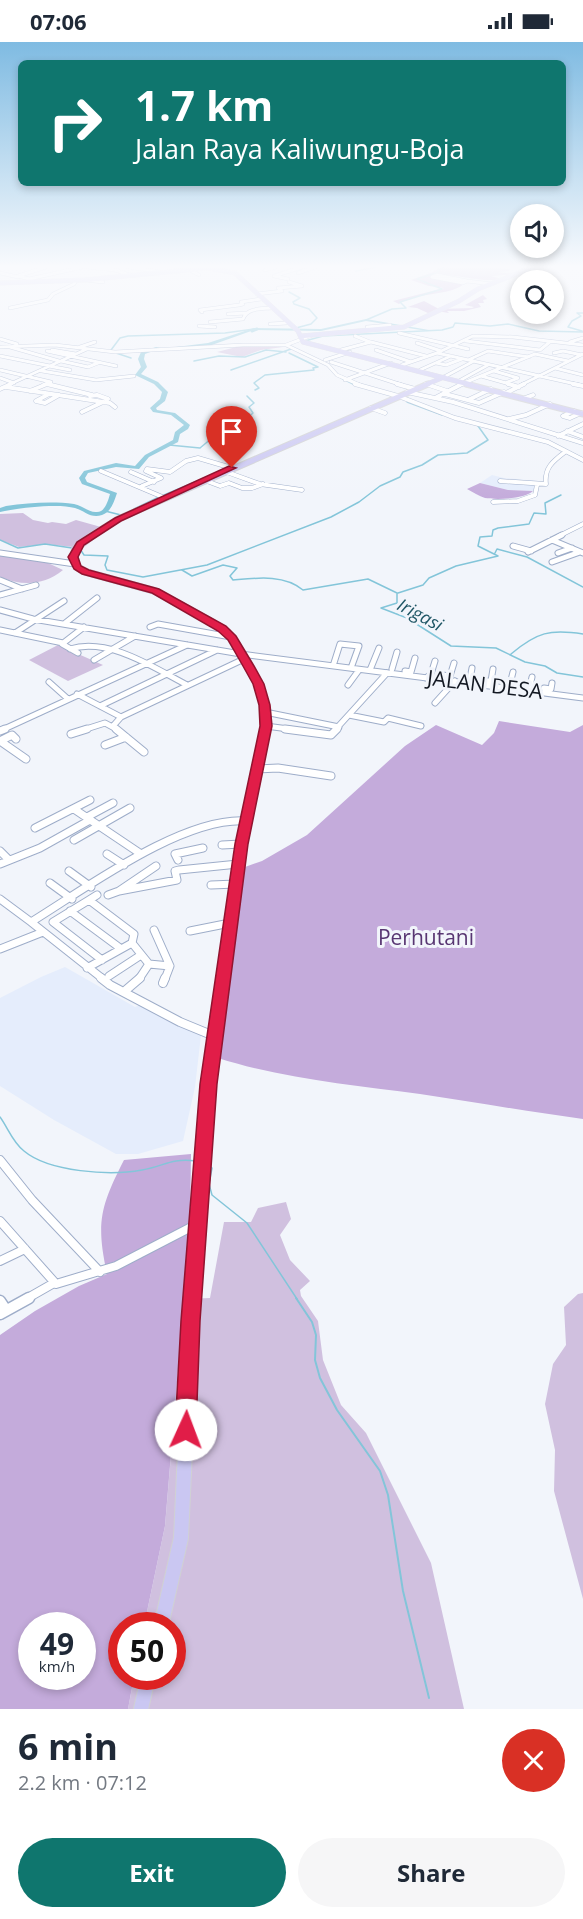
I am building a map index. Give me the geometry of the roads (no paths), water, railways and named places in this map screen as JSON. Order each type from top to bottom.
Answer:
[{"type":"main road","points":[[325,345],[580,412]]},
{"type":"main road","points":[[164,1612],[182,1539],[190,1321],[199,1223],[202,1151],[214,1036],[241,844],[266,726],[265,712],[258,684],[231,637],[212,622],[155,591],[89,573],[75,564],[73,557],[76,548],[118,519],[163,496],[444,377]]},
{"type":"main road","points":[[141,1709],[145,1690]]},
{"type":"street","points":[[0,347],[27,345]]},
{"type":"street","points":[[32,349],[44,345]]},
{"type":"street","points":[[38,355],[33,351],[53,345],[113,353],[221,345]]},
{"type":"street","points":[[80,347],[86,345]]},
{"type":"street","points":[[274,345],[286,345],[325,362],[415,389]]},
{"type":"street","points":[[295,349],[297,345]]},
{"type":"street","points":[[341,350],[362,345]]},
{"type":"street","points":[[385,345],[426,356]]},
{"type":"street","points":[[393,350],[420,345],[452,356],[583,386]]},
{"type":"street","points":[[444,345],[468,349]]},
{"type":"street","points":[[402,365],[455,345]]},
{"type":"street","points":[[497,345],[540,350]]},
{"type":"street","points":[[462,381],[529,357],[546,345]]},
{"type":"street","points":[[8,347],[82,366],[89,367],[98,363]]},
{"type":"street","points":[[0,370],[55,349],[76,354]]},
{"type":"street","points":[[0,389],[87,349]]},
{"type":"street","points":[[295,349],[314,354],[345,380],[419,403],[455,418],[548,442],[583,460]]},
{"type":"street","points":[[376,350],[411,362]]},
{"type":"street","points":[[47,351],[116,366]]},
{"type":"street","points":[[434,364],[446,365],[488,351],[529,357]]},
{"type":"street","points":[[554,353],[563,351],[582,354]]},
{"type":"street","points":[[325,362],[350,352]]},
{"type":"street","points":[[523,352],[577,362]]},
{"type":"street","points":[[88,361],[113,353],[123,358]]},
{"type":"street","points":[[307,355],[314,354]]},
{"type":"street","points":[[426,384],[479,403],[519,387],[582,354]]},
{"type":"street","points":[[0,356],[49,366],[96,380],[134,376]]},
{"type":"street","points":[[420,370],[452,356]]},
{"type":"street","points":[[456,371],[474,361]]},
{"type":"street","points":[[345,380],[391,363]]},
{"type":"street","points":[[434,364],[456,371]]},
{"type":"street","points":[[419,403],[446,392],[488,365]]},
{"type":"street","points":[[30,392],[82,366]]},
{"type":"street","points":[[555,368],[583,377]]},
{"type":"street","points":[[444,377],[456,371],[468,369],[481,376],[519,387]]},
{"type":"street","points":[[0,370],[108,399]]},
{"type":"street","points":[[42,371],[70,373]]},
{"type":"street","points":[[468,400],[489,388],[519,376],[494,371]]},
{"type":"street","points":[[562,388],[583,377]]},
{"type":"street","points":[[0,378],[15,383]]},
{"type":"street","points":[[91,384],[96,380]]},
{"type":"street","points":[[6,387],[104,402],[115,407]]},
{"type":"street","points":[[407,392],[474,409],[583,443]]},
{"type":"street","points":[[50,394],[36,401],[45,403],[59,395]]},
{"type":"street","points":[[86,399],[92,394]]},
{"type":"street","points":[[525,398],[532,395]]},
{"type":"street","points":[[82,412],[104,402]]},
{"type":"street","points":[[506,420],[526,415],[550,404]]},
{"type":"street","points":[[371,408],[385,412]]},
{"type":"street","points":[[455,418],[474,409]]},
{"type":"street","points":[[565,417],[570,418],[580,412]]},
{"type":"street","points":[[559,420],[565,417],[563,416],[580,412]]},
{"type":"street","points":[[500,431],[515,423]]},
{"type":"street","points":[[548,442],[583,424]]},
{"type":"street","points":[[567,431],[583,437]]},
{"type":"street","points":[[500,481],[537,485],[548,483],[545,475],[550,464],[565,452]]},
{"type":"street","points":[[142,486],[161,478],[146,471],[147,469],[170,472],[185,462],[203,458],[263,484],[302,490]]},
{"type":"street","points":[[101,471],[163,496]]},
{"type":"street","points":[[131,472],[154,482]]},
{"type":"street","points":[[216,475],[229,483],[249,489],[263,484]]},
{"type":"street","points":[[205,480],[220,486],[229,483]]},
{"type":"street","points":[[493,502],[518,501],[535,495],[537,485]]},
{"type":"street","points":[[513,546],[530,551],[583,524]]},
{"type":"street","points":[[552,540],[581,553]]},
{"type":"street","points":[[558,553],[572,548]]},
{"type":"street","points":[[0,553],[75,564]]},
{"type":"street","points":[[552,562],[581,553]]},
{"type":"street","points":[[0,580],[22,589]]},
{"type":"street","points":[[0,595],[36,585]]},
{"type":"street","points":[[64,624],[97,598]]},
{"type":"street","points":[[15,633],[64,601]]},
{"type":"street","name":"JALAN DESA","points":[[2,610],[38,619],[217,650],[243,657],[552,689],[583,698]]},
{"type":"street","points":[[150,627],[158,624],[231,637]]},
{"type":"street","points":[[0,630],[63,642],[84,627]]},
{"type":"street","points":[[94,660],[135,636]]},
{"type":"street","points":[[63,642],[62,645],[78,653]]},
{"type":"street","points":[[70,649],[78,644],[128,655],[187,685]]},
{"type":"street","points":[[333,666],[340,644],[359,646],[351,668]]},
{"type":"street","points":[[0,731],[187,645]]},
{"type":"street","points":[[370,670],[379,648]]},
{"type":"street","points":[[100,706],[217,650]]},
{"type":"street","points":[[266,726],[327,736],[339,727],[388,672],[397,652]]},
{"type":"street","points":[[113,726],[122,717],[243,657]]},
{"type":"street","points":[[388,672],[411,672],[415,658]]},
{"type":"street","points":[[428,676],[435,662]]},
{"type":"street","points":[[435,703],[453,679],[454,663]]},
{"type":"street","points":[[470,679],[472,668]]},
{"type":"street","points":[[490,681],[493,669]]},
{"type":"street","points":[[348,685],[359,670]]},
{"type":"street","points":[[510,684],[513,672]]},
{"type":"street","points":[[530,686],[532,677]]},
{"type":"street","points":[[453,679],[552,689]]},
{"type":"street","points":[[49,682],[68,699]]},
{"type":"street","points":[[77,694],[122,717]]},
{"type":"street","points":[[265,712],[339,727]]},
{"type":"street","points":[[349,715],[384,723],[388,718],[421,726]]},
{"type":"street","points":[[71,734],[103,723],[113,726],[144,752]]},
{"type":"street","points":[[16,739],[12,735],[0,741],[26,759]]},
{"type":"street","points":[[105,745],[126,737]]},
{"type":"street","points":[[257,770],[278,768],[331,777]]},
{"type":"street","points":[[35,828],[90,800]]},
{"type":"street","points":[[0,864],[40,848],[113,803]]},
{"type":"street","points":[[74,840],[130,808]]},
{"type":"street","points":[[74,809],[141,854]]},
{"type":"street","points":[[31,922],[165,841],[203,827],[235,820],[247,821]]},
{"type":"street","points":[[165,841],[176,857],[203,848]]},
{"type":"street","points":[[222,845],[241,844]]},
{"type":"street","points":[[0,851],[9,860]]},
{"type":"street","points":[[107,854],[124,866]]},
{"type":"street","points":[[108,895],[177,880],[176,872],[179,870],[238,864]]},
{"type":"street","points":[[119,891],[156,866]]},
{"type":"street","points":[[69,871],[91,887]]},
{"type":"street","points":[[50,883],[72,899]]},
{"type":"street","points":[[211,885],[236,884]]},
{"type":"street","points":[[97,895],[70,911],[54,924],[102,960]]},
{"type":"street","points":[[89,900],[134,934],[132,943],[149,964],[170,966]]},
{"type":"street","points":[[1,902],[31,922],[87,968],[137,1001],[214,1036]]},
{"type":"street","points":[[70,911],[120,948]]},
{"type":"street","points":[[190,931],[230,923]]},
{"type":"street","points":[[154,930],[170,966],[162,983]]},
{"type":"street","points":[[2,947],[43,932]]},
{"type":"street","points":[[87,968],[132,943]]},
{"type":"street","points":[[109,976],[141,955]]},
{"type":"street","points":[[126,990],[136,983],[149,964]]},
{"type":"street","points":[[0,1160],[32,1200],[100,1272]]},
{"type":"street","points":[[0,1221],[54,1283]]},
{"type":"street","points":[[0,1301],[3,1312],[54,1283],[116,1266],[199,1223]]},
{"type":"street","points":[[0,1261],[25,1249]]},
{"type":"waterway","points":[[111,350],[115,345]]},
{"type":"waterway","points":[[179,347],[201,345]]},
{"type":"waterway","points":[[0,510],[26,506],[60,505],[76,506],[91,514],[102,513],[108,507],[114,493],[84,483],[82,478],[86,472],[116,465],[137,468],[147,456],[176,441],[177,433],[187,425],[173,414],[155,411],[153,408],[163,400],[165,392],[156,383],[138,375],[144,367],[141,359],[143,353],[158,348]]},
{"type":"waterway","points":[[283,352],[291,349]]},
{"type":"waterway","points":[[194,361],[219,356],[245,357],[266,350],[283,352]]},
{"type":"waterway","points":[[231,370],[283,352]]},
{"type":"waterway","points":[[116,353],[131,358]]},
{"type":"waterway","points":[[255,390],[259,388],[254,383],[265,375],[314,370],[313,368],[318,367],[289,353]]},
{"type":"waterway","points":[[341,378],[353,384]]},
{"type":"waterway","points":[[169,445],[200,448],[212,438],[242,431],[242,423],[253,413],[249,407],[254,403],[247,396]]},
{"type":"waterway","points":[[407,402],[442,415]]},
{"type":"waterway","points":[[80,549],[84,555],[108,556],[105,565],[107,570],[143,577],[207,565],[331,517],[359,502],[380,486],[400,477],[403,472],[422,465],[438,455],[467,453],[488,440],[478,426]]},
{"type":"waterway","points":[[164,495],[228,468]]},
{"type":"waterway","name":"Irigasi","points":[[398,593],[423,585],[429,578],[456,566],[498,556],[478,546],[480,537],[492,536],[493,530],[498,528],[529,524],[534,513],[546,514],[545,503],[561,495]]},
{"type":"waterway","points":[[134,509],[159,497]]},
{"type":"waterway","points":[[105,511],[121,515]]},
{"type":"waterway","points":[[0,540],[18,548],[45,544],[72,548]]},
{"type":"waterway","name":"Irigasi","points":[[495,553],[497,549],[527,557],[583,587]]},
{"type":"waterway","points":[[182,570],[192,576],[223,565],[237,568],[230,576],[233,580],[279,579],[303,590],[368,579],[397,593]]},
{"type":"waterway","name":"Irigasi","points":[[397,594],[397,603],[381,608],[407,618],[451,646],[496,648],[525,662],[545,666],[557,673],[583,677]]},
{"type":"waterway","name":"Irigasi","points":[[511,654],[544,634],[553,632],[583,634]]},
{"type":"waterway","points":[[0,1117],[20,1148],[48,1164],[64,1168],[114,1173],[150,1168],[174,1161],[196,1161]]},
{"type":"waterway","points":[[206,1163],[212,1168],[209,1184],[212,1195],[247,1223],[297,1299]]},
{"type":"waterway","points":[[296,1298],[312,1322],[316,1335],[315,1360],[320,1378],[337,1410],[380,1471],[388,1495],[403,1591],[429,1698]]},
{"type":"park label","name":"Perhutani","points":[[426,938]]}]
